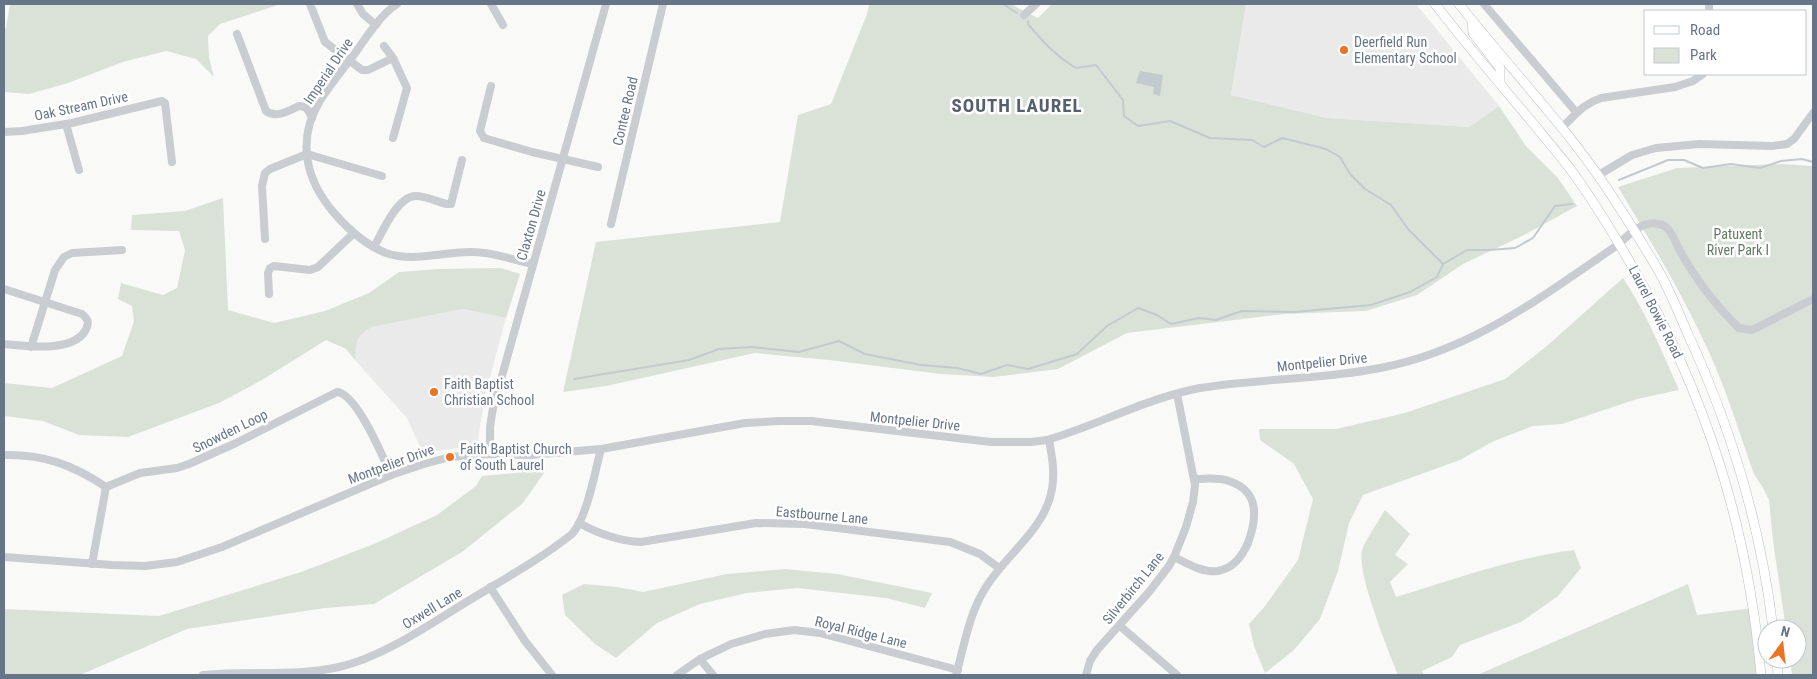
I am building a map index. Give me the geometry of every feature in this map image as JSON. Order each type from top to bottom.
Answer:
[{"type":"main road","name":"Laurel Bowie Road","points":[[1435,4],[1570,168],[1620,244],[1674,343],[1718,456],[1746,571],[1757,635],[1761,675]]},
{"type":"main road","name":"Laurel Bowie Road","points":[[1459,4],[1562,128],[1597,176],[1663,279],[1700,358],[1717,402],[1741,477],[1759,543],[1771,619]]},
{"type":"main road","points":[[1472,21],[1473,33],[1500,68],[1500,84]]},
{"type":"street","points":[[310,4],[325,42],[349,61],[366,70],[393,58]]},
{"type":"street","points":[[357,4],[363,14],[376,25]]},
{"type":"street","name":"Imperial Drive","points":[[397,4],[385,13],[349,61],[321,100],[312,118],[307,138],[308,169],[319,192],[328,206],[354,233],[374,247],[396,256],[416,258],[475,252],[533,264]]},
{"type":"street","points":[[490,4],[503,25]]},
{"type":"street","name":"Claxton Drive","points":[[490,454],[490,427],[493,408],[606,4]]},
{"type":"street","name":"Contee Road","points":[[611,224],[664,4]]},
{"type":"street","points":[[1024,15],[1036,4]]},
{"type":"street","points":[[1484,4],[1576,112]]},
{"type":"street","points":[[237,34],[266,112],[276,115],[299,106],[304,106],[308,109],[312,118]]},
{"type":"street","points":[[384,46],[393,58],[407,88],[393,138]]},
{"type":"street","points":[[1562,128],[1576,112],[1594,100],[1681,85],[1693,81],[1702,75]]},
{"type":"street","points":[[490,86],[480,130],[484,138],[598,167]]},
{"type":"street","name":"Oak Stream Drive","points":[[4,132],[66,124],[160,101],[165,103],[172,162]]},
{"type":"street","points":[[1597,176],[1632,154],[1656,148],[1699,144],[1772,146],[1787,144],[1794,139],[1813,113]]},
{"type":"street","points":[[66,124],[79,170]]},
{"type":"street","points":[[265,239],[262,186],[265,173],[270,169],[307,154],[382,176]]},
{"type":"street","points":[[374,247],[394,211],[400,204],[412,196],[451,204],[462,160]]},
{"type":"street","points":[[1633,230],[1652,224],[1665,226],[1671,233],[1692,271],[1733,322],[1744,330],[1756,328],[1813,299]]},
{"type":"street","name":"Montpelier Drive","points":[[4,557],[138,566],[177,562],[222,547],[391,475],[450,457],[490,454],[530,455],[601,449],[745,423],[811,421],[991,442],[1049,440],[1177,394],[1221,386],[1363,371],[1413,360],[1457,344],[1506,320],[1620,244],[1633,230]]},
{"type":"street","points":[[269,294],[268,273],[270,268],[274,266],[310,270],[318,267],[354,233]]},
{"type":"street","points":[[31,347],[55,270],[64,257],[72,253],[122,250]]},
{"type":"street","points":[[4,289],[82,314],[87,318],[88,324],[85,331],[78,338],[50,347],[4,344]]},
{"type":"street","name":"Snowden Loop","points":[[106,487],[140,473],[177,468],[189,464],[236,443],[337,392],[346,396],[365,422],[379,447],[391,475]]},
{"type":"street","name":"Silverbirch Lane","points":[[1086,675],[1094,656],[1162,576],[1174,557],[1190,514],[1195,479],[1177,394]]},
{"type":"street","points":[[957,672],[968,629],[978,601],[999,568],[1037,524],[1049,503],[1053,480],[1049,440]]},
{"type":"street","name":"Oxwell Lane","points":[[203,675],[306,672],[341,666],[388,648],[490,588],[564,540],[574,531],[579,524],[601,449]]},
{"type":"street","points":[[4,455],[29,456],[66,464],[106,487],[92,564]]},
{"type":"street","points":[[1174,557],[1202,570],[1214,571],[1224,569],[1231,566],[1241,557],[1254,525],[1253,504],[1242,488],[1231,481],[1222,479],[1195,479]]},
{"type":"street","name":"Eastbourne Lane","points":[[579,524],[609,537],[641,542],[756,523],[805,524],[950,542],[975,552],[999,568]]},
{"type":"street","points":[[490,588],[525,641],[552,675]]},
{"type":"street","points":[[1120,626],[1177,675]]},
{"type":"street","name":"Royal Ridge Lane","points":[[676,675],[731,644],[751,637],[794,630],[820,633],[957,672]]},
{"type":"street","points":[[700,660],[713,675]]},
{"type":"street","points":[[341,666],[343,675]]},
{"type":"shaded area","points":[[1246,4],[1416,4],[1499,106],[1469,127],[1327,118],[1231,95]]},
{"type":"shaded area","points":[[1140,71],[1163,75],[1160,96],[1153,94],[1154,87],[1136,83]]},
{"type":"shaded area","points":[[463,309],[506,318],[485,396],[478,445],[425,453],[421,449],[407,418],[355,360],[355,346],[361,334],[372,327]]},
{"type":"green space","points":[[10,4],[281,4],[220,24],[208,36],[209,57],[214,77],[196,59],[166,51],[123,62],[68,83],[29,94],[4,92],[4,29],[6,28]]},
{"type":"green space","points":[[869,4],[1013,4],[1038,18],[1052,4],[1246,4],[1231,95],[1327,118],[1469,127],[1499,106],[1526,146],[1558,178],[1577,206],[1522,236],[1463,264],[1417,295],[1366,311],[1284,314],[1127,333],[1058,369],[994,377],[941,374],[755,353],[606,386],[563,392],[596,242],[780,222],[798,115],[831,104],[867,14]]},
{"type":"green space","name":"Patuxent River Park I","points":[[1782,164],[1813,166],[1813,675],[1792,675],[1791,669],[1807,669],[1807,619],[1785,619],[1769,500],[1754,474],[1726,393],[1705,343],[1670,275],[1618,187],[1677,168]]},
{"type":"green space","points":[[223,198],[228,310],[274,323],[325,311],[369,293],[399,272],[501,268],[520,274],[506,318],[463,309],[372,327],[363,333],[358,340],[355,360],[346,349],[326,340],[262,380],[219,403],[128,437],[79,435],[43,421],[4,416],[4,383],[52,388],[122,356],[134,321],[132,306],[118,299],[121,283],[163,295],[177,288],[185,250],[179,231],[131,230],[132,215],[185,211]]},
{"type":"green space","points":[[1623,278],[1646,318],[1679,390],[1637,399],[1562,424],[1533,426],[1494,441],[1460,460],[1363,495],[1349,523],[1338,571],[1320,619],[1294,650],[1265,673],[1254,646],[1249,624],[1265,606],[1298,560],[1313,499],[1294,464],[1260,440],[1259,429],[1336,429],[1405,413],[1505,379],[1548,345]]},
{"type":"green space","points":[[546,470],[523,503],[462,552],[374,604],[325,608],[187,629],[80,675],[4,675],[4,609],[159,616],[301,572],[374,544],[437,515],[476,486],[482,476]]},
{"type":"green space","points":[[1385,510],[1410,534],[1395,555],[1408,564],[1390,582],[1396,597],[1506,564],[1574,550],[1581,568],[1558,596],[1521,622],[1460,645],[1452,657],[1422,671],[1424,675],[1398,675],[1374,612],[1361,561],[1362,550],[1369,535]]},
{"type":"green space","points":[[785,569],[837,574],[932,593],[925,608],[886,598],[797,588],[747,593],[700,604],[657,623],[616,658],[595,644],[565,615],[562,595],[584,584],[643,592],[727,574]]},
{"type":"green space","points":[[1688,584],[1697,615],[1753,608],[1757,669],[1759,669],[1760,675],[1477,675]]},
{"type":"waterway","points":[[1003,4],[1017,13]]},
{"type":"waterway","points":[[1028,21],[1028,24],[1056,54],[1076,68],[1096,65],[1123,100],[1124,116],[1138,126],[1170,121],[1210,138],[1252,140],[1264,147],[1282,138],[1326,149],[1340,157],[1350,174],[1365,189],[1391,205],[1408,229],[1443,264],[1467,250],[1515,248],[1533,238],[1555,206],[1572,204]]},
{"type":"waterway","points":[[1619,180],[1668,160],[1684,160],[1703,168],[1731,164],[1760,168],[1781,161],[1802,159],[1813,162]]},
{"type":"waterway","points":[[574,379],[689,360],[719,349],[752,347],[799,352],[839,341],[865,354],[921,365],[957,368],[981,374],[1007,365],[1028,369],[1077,354],[1107,326],[1138,308],[1157,315],[1171,324],[1199,318],[1216,320],[1242,311],[1295,312],[1371,305],[1410,292],[1437,277],[1443,264]]},
{"type":"place","name":"Deerfield Run Elementary School","points":[[1344,50]]},
{"type":"place","name":"Faith Baptist Christian School","points":[[434,392]]},
{"type":"place","name":"Faith Baptist Church of South Laurel","points":[[450,457]]},
{"type":"district","name":"SOUTH LAUREL","points":[[1017,105]]}]
